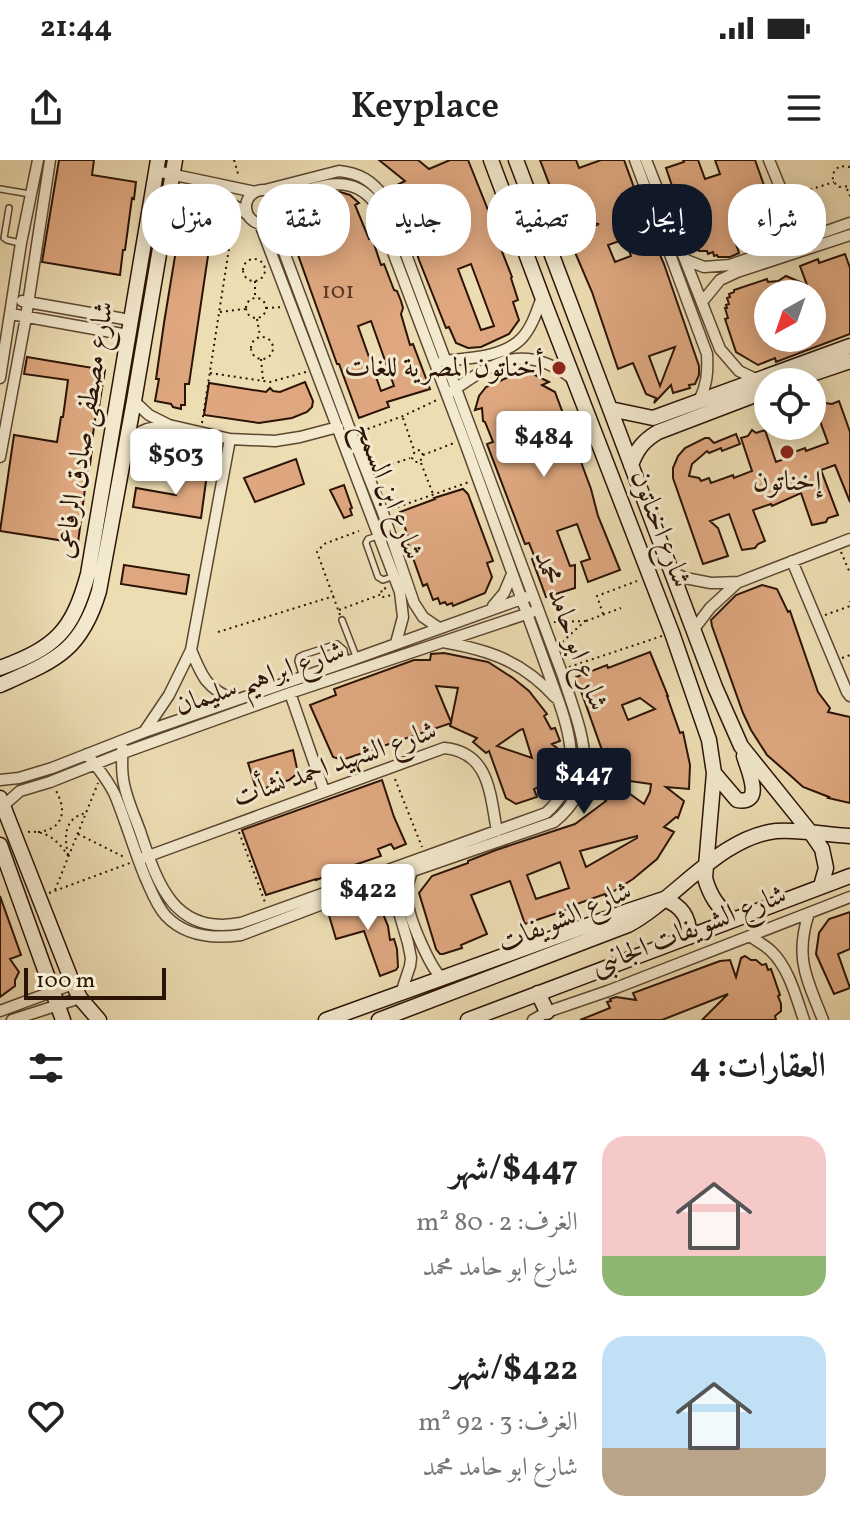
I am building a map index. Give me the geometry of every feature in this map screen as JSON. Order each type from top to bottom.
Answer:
[{"type":"main road","name":"شارع اخناتون","points":[[491,160],[672,633],[709,740],[714,773],[705,878],[708,891],[723,912],[733,919]]},
{"type":"main road","name":"شارع اخناتون","points":[[516,160],[715,687],[741,746],[822,849],[825,858],[821,886]]},
{"type":"main road","name":"شارع مصطفى صادق الرفاعى","points":[[0,668],[37,653],[54,640],[65,630],[81,600],[88,574],[142,251]]},
{"type":"main road","name":"شارع مصطفى صادق الرفاعى","points":[[0,685],[57,658],[71,646],[88,622],[99,591],[158,256]]},
{"type":"main road","points":[[807,368],[850,346]]},
{"type":"main road","points":[[824,368],[850,361]]},
{"type":"main road","points":[[631,465],[639,447],[655,425],[699,401],[754,387]]},
{"type":"main road","points":[[610,409],[655,425],[754,388]]},
{"type":"main road","points":[[714,773],[737,800],[750,798],[753,788],[741,746]]},
{"type":"main road","points":[[2,802],[77,991],[99,1020]]},
{"type":"main road","name":"شارع الشويفات","points":[[379,1020],[628,925],[649,912],[705,865],[761,834],[788,831],[850,836]]},
{"type":"main road","points":[[0,845],[63,1020]]},
{"type":"main road","name":"شارع الشويفات","points":[[468,1020],[850,876]]},
{"type":"main road","points":[[664,899],[684,913],[689,925],[689,937]]},
{"type":"main road","name":"شارع الشويفات الجانبى","points":[[326,1020],[664,899]]},
{"type":"main road","points":[[538,993],[540,1016]]},
{"type":"street","points":[[0,378],[21,243],[38,160]]},
{"type":"street","points":[[0,457],[50,160]]},
{"type":"street","points":[[635,160],[707,354],[706,385],[699,401]]},
{"type":"street","points":[[646,160],[720,349],[739,371],[754,380]]},
{"type":"street","points":[[769,160],[779,184]]},
{"type":"street","points":[[157,166],[174,167],[257,190]]},
{"type":"street","name":"شارع ابو حامد محمد","points":[[254,190],[339,171],[351,172],[369,181],[385,198],[440,362],[527,597],[526,614],[566,722],[571,769],[559,799]]},
{"type":"street","name":"شارع ابو حامد محمد","points":[[350,185],[367,193],[378,211],[440,362]]},
{"type":"street","points":[[248,215],[246,202],[254,190]]},
{"type":"street","points":[[31,192],[44,192]]},
{"type":"street","points":[[241,210],[257,223]]},
{"type":"street","points":[[826,232],[850,223]]},
{"type":"street","points":[[702,302],[720,280],[737,272],[850,235]]},
{"type":"street","name":"شارع ابن السمح","points":[[272,256],[394,576],[403,605],[402,625],[396,643]]},
{"type":"street","name":"شارع ابن السمح","points":[[285,256],[414,603],[423,617],[439,628]]},
{"type":"street","points":[[686,260],[704,267],[723,266],[758,256]]},
{"type":"street","points":[[440,362],[474,358],[515,344],[528,329],[542,297]]},
{"type":"street","points":[[13,300],[129,328]]},
{"type":"street","points":[[11,314],[129,328]]},
{"type":"street","points":[[707,354],[720,349]]},
{"type":"street","points":[[451,392],[481,371],[515,358],[537,359],[574,381]]},
{"type":"street","name":"شارع ابو حامد محمد","points":[[451,392],[464,440],[512,574],[538,610],[582,735],[585,770],[570,806]]},
{"type":"street","points":[[134,401],[149,415],[169,425],[230,439],[275,441],[338,427]]},
{"type":"street","points":[[127,438],[147,429],[169,425]]},
{"type":"street","points":[[144,732],[169,695],[191,650],[230,439]]},
{"type":"street","points":[[694,629],[719,599],[739,582],[850,539]]},
{"type":"street","points":[[792,561],[850,696]]},
{"type":"street","points":[[672,572],[711,583],[739,582]]},
{"type":"street","points":[[491,609],[504,593],[512,574]]},
{"type":"street","name":"شارع ابراهيم سليمان","points":[[2,802],[20,791],[98,769],[123,753],[290,693],[396,643],[527,597]]},
{"type":"street","name":"شارع ابراهيم سليمان","points":[[0,780],[30,775],[303,677],[441,641],[538,610]]},
{"type":"street","points":[[441,641],[481,649],[500,657],[536,680],[559,702]]},
{"type":"street","points":[[191,650],[207,683],[236,700]]},
{"type":"street","points":[[290,693],[324,791]]},
{"type":"street","points":[[122,741],[125,806],[152,894],[164,914],[185,930],[196,934],[241,935],[376,879],[425,856],[546,813],[559,799],[570,806],[554,822],[412,872],[376,879],[230,925],[197,922],[179,911],[163,892],[143,858]]},
{"type":"street","name":"شارع الشهيد احمد نشأت","points":[[143,858],[444,748],[465,754],[481,769],[487,779],[497,831]]},
{"type":"street","points":[[87,754],[125,806]]},
{"type":"street","points":[[412,872],[408,881],[409,911],[434,969],[442,978]]},
{"type":"street","points":[[376,879],[398,909],[408,943],[410,966],[401,993]]},
{"type":"street","name":"شارع الشويفات الجانبى","points":[[540,1016],[850,897]]},
{"type":"street","points":[[809,913],[801,955],[823,1020]]},
{"type":"street","points":[[750,936],[771,951],[779,962],[804,1020]]},
{"type":"street","points":[[0,1011],[77,991]]},
{"type":"street","points":[[12,1020],[56,998]]},
{"type":"lane","points":[[0,189],[31,192]]},
{"type":"lane","points":[[9,208],[4,238],[21,243]]},
{"type":"lane","points":[[342,620],[351,664]]},
{"type":"lane","points":[[303,677],[299,657],[337,644],[351,664]]},
{"type":"path","points":[[234,160],[254,190]]},
{"type":"path","points":[[837,160],[840,166]]},
{"type":"path","points":[[840,166],[850,167]]},
{"type":"path","points":[[840,166],[833,173],[834,182],[839,187],[848,187],[850,196]]},
{"type":"path","points":[[826,184],[834,182]]},
{"type":"path","points":[[200,432],[228,256]]},
{"type":"path","points":[[252,259],[259,260],[265,268],[264,275],[255,281],[248,279],[244,273],[244,266],[252,259]]},
{"type":"path","points":[[255,281],[255,299]]},
{"type":"path","points":[[255,299],[264,302],[266,308],[263,316],[257,318],[251,317],[246,309],[248,303],[255,299]]},
{"type":"path","points":[[266,308],[292,307]]},
{"type":"path","points":[[220,312],[246,309]]},
{"type":"path","points":[[257,318],[260,337]]},
{"type":"path","points":[[260,337],[269,340],[273,349],[267,357],[255,356],[251,347],[260,337]]},
{"type":"path","points":[[261,358],[263,381]]},
{"type":"path","points":[[210,373],[278,381],[315,369]]},
{"type":"path","points":[[352,435],[403,416],[451,392]]},
{"type":"path","points":[[367,473],[412,458],[415,451],[403,416]]},
{"type":"path","points":[[434,495],[420,462],[423,455],[464,440]]},
{"type":"path","points":[[415,451],[420,450],[423,455]]},
{"type":"path","points":[[412,458],[420,462]]},
{"type":"path","points":[[383,513],[478,479]]},
{"type":"path","points":[[342,620],[317,552],[324,544],[359,531]]},
{"type":"path","points":[[838,544],[850,573]]},
{"type":"path","points":[[603,614],[597,596],[650,577]]},
{"type":"path","points":[[339,610],[382,594]]},
{"type":"path","points":[[218,632],[334,596]]},
{"type":"path","points":[[816,619],[850,603]]},
{"type":"path","points":[[543,623],[585,621],[621,608]]},
{"type":"path","points":[[553,650],[585,621]]},
{"type":"path","points":[[561,670],[672,633]]},
{"type":"path","points":[[390,766],[425,856]]},
{"type":"path","points":[[55,890],[87,812],[98,769]]},
{"type":"path","points":[[14,834],[50,829],[59,821],[62,803],[50,782]]},
{"type":"path","points":[[69,857],[65,834],[68,823],[87,812]]},
{"type":"path","points":[[236,824],[269,913]]},
{"type":"path","points":[[38,832],[58,842],[69,857]]},
{"type":"path","points":[[39,897],[134,862],[78,834]]},
{"type":"building","points":[[59,160],[94,160],[92,175],[136,182],[120,275],[42,262]]},
{"type":"building","points":[[379,160],[418,160],[429,169],[450,160],[468,160],[487,208],[487,256],[504,256],[518,300],[513,302],[519,320],[509,334],[481,347],[468,348],[456,343],[449,327],[446,328],[418,256],[471,256],[471,184],[399,184],[405,181]],"holes":[[[471,264],[494,326],[481,330],[458,269]]]},
{"type":"building","points":[[540,160],[576,160],[579,168],[601,160],[624,160],[633,184],[612,184],[612,244],[608,245],[615,262],[631,256],[660,256],[699,366],[699,375],[695,384],[689,385],[690,388],[673,393],[671,385],[654,403],[656,398],[646,394],[633,363],[618,369],[577,256],[596,256],[596,225],[599,224],[596,224],[596,184],[549,184]],"holes":[[[675,347],[660,386],[649,356]]]},
{"type":"building","points":[[698,160],[705,179],[720,174],[715,160],[755,160],[764,184],[728,184],[728,256],[732,256],[718,257],[712,252],[712,184],[671,184],[666,168]]},
{"type":"building","points":[[350,195],[359,203],[355,205],[366,232],[366,256],[378,256],[397,291],[410,345],[413,344],[430,389],[387,402],[389,407],[359,418],[298,256],[350,256]],"holes":[[[371,321],[394,386],[381,391],[358,326]]]},
{"type":"building","points":[[845,254],[850,268],[850,334],[826,343],[826,280],[805,280],[800,266],[818,259],[819,263]]},
{"type":"building","points":[[175,256],[208,256],[189,384],[185,384],[185,405],[181,405],[181,409],[155,401]]},
{"type":"building","points":[[754,283],[754,352],[802,352],[758,365],[736,352],[725,319],[728,318],[725,308],[729,304],[727,298],[734,290]]},
{"type":"building","points":[[27,357],[105,370],[78,543],[0,531],[14,435],[57,442],[63,417],[68,380],[24,374]]},
{"type":"building","points":[[529,372],[549,382],[542,385],[555,392],[620,570],[588,582],[581,562],[590,559],[577,524],[557,531],[570,566],[575,565],[575,588],[546,597],[532,559],[535,558],[529,543],[525,544],[487,444],[493,442],[483,421],[482,408],[475,410],[479,396],[486,387],[511,376],[510,373]]},
{"type":"building","points":[[305,382],[313,401],[312,407],[292,418],[259,423],[204,415],[209,383],[266,392],[270,388],[280,392]]},
{"type":"building","points":[[839,401],[850,432],[850,502],[835,465],[821,470],[838,515],[812,525],[801,493],[772,506],[753,510],[765,541],[755,548],[742,550],[729,514],[710,521],[718,528],[728,556],[703,564],[673,478],[678,456],[685,448],[705,438],[714,443],[736,434],[740,444],[722,451],[721,448],[707,451],[692,464],[689,476],[701,481],[709,478],[711,483],[733,475],[734,478],[752,471],[741,438],[748,436],[752,430],[754,440],[768,440],[776,462],[795,455],[794,452],[828,443],[826,403]]},
{"type":"building","points":[[296,459],[304,484],[255,502],[244,478]]},
{"type":"building","points":[[179,470],[207,474],[201,518],[133,507],[136,488],[176,495]]},
{"type":"building","points":[[344,485],[352,515],[344,518],[330,490]]},
{"type":"building","points":[[463,489],[468,494],[493,561],[487,563],[492,577],[485,593],[453,606],[452,603],[440,604],[438,598],[433,600],[427,584],[423,586],[400,512]]},
{"type":"building","points":[[124,565],[189,575],[186,594],[121,584]]},
{"type":"building","points":[[762,585],[777,589],[790,611],[818,692],[830,708],[828,712],[850,717],[850,803],[803,787],[767,755],[743,713],[711,620],[736,595]]},
{"type":"building","points":[[650,652],[680,733],[683,732],[690,765],[689,789],[666,787],[684,801],[678,818],[664,827],[674,832],[657,859],[606,896],[525,924],[510,881],[471,895],[487,934],[461,945],[462,948],[440,954],[419,893],[432,876],[496,850],[575,824],[606,801],[602,797],[603,792],[612,781],[644,804],[651,784],[609,778],[607,749],[602,750],[576,677],[607,665],[608,668]],"holes":[[[640,698],[655,709],[628,720],[622,705]],[[637,836],[586,867],[580,851]],[[560,862],[569,888],[536,899],[527,875]]]},
{"type":"building","points":[[444,653],[488,662],[529,691],[547,714],[544,716],[551,729],[555,728],[560,741],[552,744],[562,752],[563,758],[554,781],[534,789],[537,797],[516,804],[506,798],[489,751],[486,753],[473,742],[477,738],[450,726],[451,723],[342,760],[333,757],[310,705],[336,695],[334,689],[414,660],[430,660],[431,654]],"holes":[[[436,686],[458,688],[451,722]],[[523,729],[532,758],[497,746],[520,730]]]},
{"type":"building","points":[[293,750],[298,773],[289,780],[257,791],[248,763]]},
{"type":"building","points":[[382,780],[406,844],[394,849],[391,844],[378,849],[381,856],[266,895],[242,830]]},
{"type":"building","points":[[0,896],[21,955],[10,959],[19,972],[15,986],[0,997]]},
{"type":"building","points":[[362,900],[367,910],[379,904],[390,940],[394,939],[397,949],[398,967],[380,976],[364,931],[336,939],[328,912]]},
{"type":"building","points":[[850,912],[850,949],[838,954],[850,988],[834,994],[816,954],[819,933],[829,919]]},
{"type":"building","points":[[745,956],[771,969],[781,1004],[776,1020],[702,1020],[728,994],[662,1020],[580,1020],[610,1008],[607,1002],[610,999],[636,1000],[633,993],[720,961],[730,960],[736,977],[741,958]]},
{"type":"place","name":"أخناتون المصرية للغات","points":[[559,368]]},
{"type":"place","name":"إخناتون","points":[[787,452]]}]
